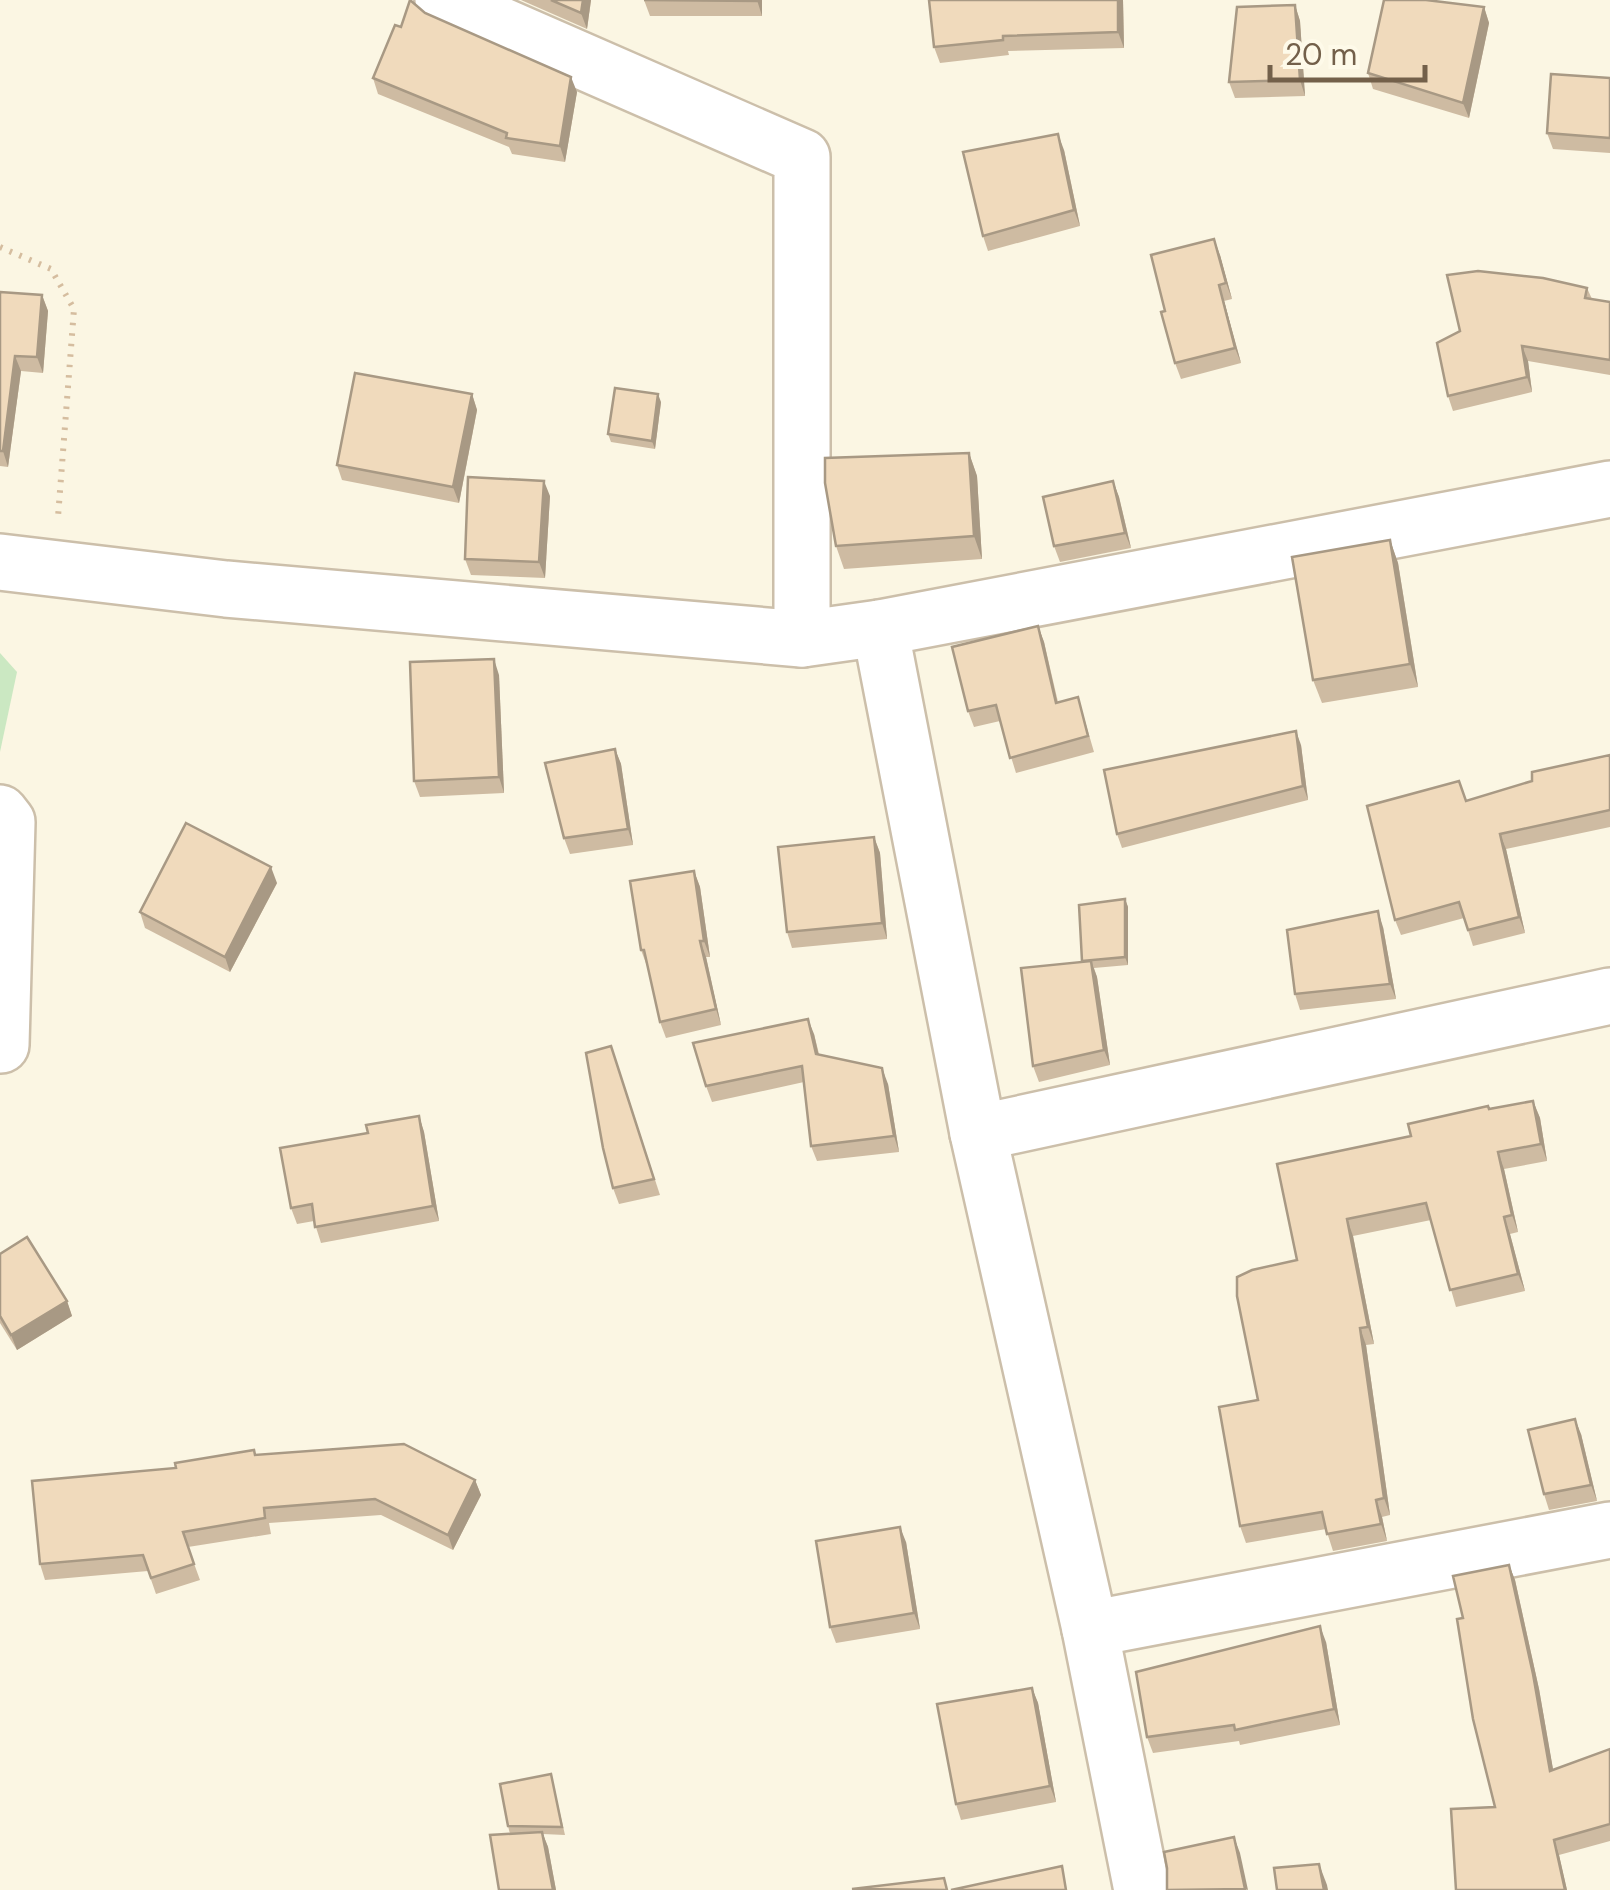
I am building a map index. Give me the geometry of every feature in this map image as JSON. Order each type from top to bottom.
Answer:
[{"type":"street","points":[[444,0],[802,157],[802,639]]},
{"type":"street","points":[[0,562],[226,589],[802,639],[880,628],[1610,489]]},
{"type":"street","points":[[880,628],[978,1133],[1090,1628],[1142,1890]]},
{"type":"street","points":[[0,813],[7,822],[2,1045]]},
{"type":"street","points":[[978,1133],[1610,996]]},
{"type":"street","points":[[1090,1628],[1610,1530]]},
{"type":"path","points":[[0,247],[52,269],[74,309],[54,568]]},
{"type":"green space","points":[[0,653],[17,672],[0,752]]},
{"type":"building","points":[[410,0],[425,13],[571,77],[560,146],[506,138],[507,133],[373,78],[395,25],[401,27]]},
{"type":"building","points":[[551,0],[583,0],[581,13]]},
{"type":"building","points":[[929,0],[1118,0],[1118,32],[1003,36],[1003,40],[934,47]]},
{"type":"building","points":[[1384,0],[1484,7],[1463,103],[1368,73]]},
{"type":"building","points":[[1295,5],[1300,80],[1229,82],[1237,7]]},
{"type":"building","points":[[1551,74],[1610,78],[1610,138],[1547,133]]},
{"type":"building","points":[[1058,134],[1074,210],[983,236],[963,152]]},
{"type":"building","points":[[1214,239],[1226,283],[1219,285],[1235,348],[1175,363],[1151,255]]},
{"type":"building","points":[[1478,271],[1543,278],[1587,288],[1585,298],[1610,302],[1610,360],[1522,346],[1527,377],[1448,396],[1437,343],[1460,331],[1447,275]]},
{"type":"building","points":[[0,292],[42,295],[37,357],[15,356],[3,451],[0,451]]},
{"type":"building","points":[[355,373],[472,394],[453,487],[337,465]]},
{"type":"building","points":[[615,388],[658,394],[652,441],[608,434]]},
{"type":"building","points":[[969,453],[974,536],[836,546],[825,483],[825,458]]},
{"type":"building","points":[[468,477],[544,481],[539,562],[465,559]]},
{"type":"building","points":[[1113,481],[1125,533],[1054,546],[1043,497]]},
{"type":"building","points":[[1390,540],[1410,664],[1313,680],[1292,557]]},
{"type":"building","points":[[1038,626],[1056,703],[1078,697],[1088,736],[1010,758],[996,705],[968,711],[952,647]]},
{"type":"building","points":[[494,659],[499,777],[414,781],[410,662]]},
{"type":"building","points":[[1296,731],[1303,786],[1117,834],[1104,770]]},
{"type":"building","points":[[615,749],[628,829],[564,838],[545,763]]},
{"type":"building","points":[[1610,755],[1610,810],[1500,834],[1519,917],[1468,930],[1459,902],[1395,920],[1367,806],[1459,781],[1466,801],[1532,781],[1532,772]]},
{"type":"building","points":[[186,823],[271,867],[225,957],[140,912]]},
{"type":"building","points":[[874,837],[882,923],[787,932],[778,847]]},
{"type":"building","points":[[694,871],[704,941],[700,941],[716,1009],[660,1022],[641,950],[630,881]]},
{"type":"building","points":[[1125,899],[1125,957],[1082,961],[1079,905]]},
{"type":"building","points":[[1378,911],[1390,984],[1295,994],[1287,930]]},
{"type":"building","points":[[1091,961],[1104,1050],[1033,1066],[1021,968]]},
{"type":"building","points":[[808,1019],[816,1054],[882,1068],[894,1136],[811,1146],[802,1066],[706,1086],[693,1043]]},
{"type":"building","points":[[611,1046],[654,1179],[613,1188],[586,1053]]},
{"type":"building","points":[[1533,1101],[1541,1144],[1498,1152],[1512,1215],[1504,1217],[1518,1274],[1450,1290],[1426,1203],[1347,1219],[1368,1327],[1360,1328],[1384,1498],[1376,1500],[1381,1524],[1327,1534],[1322,1512],[1240,1526],[1219,1407],[1258,1400],[1237,1296],[1237,1277],[1297,1260],[1277,1164],[1411,1136],[1408,1124],[1488,1106],[1489,1109]]},
{"type":"building","points":[[419,1116],[433,1206],[315,1227],[312,1204],[291,1208],[280,1148],[368,1133],[366,1125]]},
{"type":"building","points":[[27,1237],[67,1301],[11,1335],[0,1316],[0,1254]]},
{"type":"building","points":[[1575,1419],[1591,1485],[1544,1494],[1528,1430]]},
{"type":"building","points":[[404,1444],[475,1480],[448,1535],[375,1499],[264,1508],[265,1518],[183,1532],[194,1564],[151,1578],[143,1555],[40,1564],[32,1481],[176,1468],[175,1463],[254,1450],[255,1455]]},
{"type":"building","points":[[900,1527],[914,1613],[830,1627],[816,1541]]},
{"type":"building","points":[[1509,1565],[1550,1771],[1610,1749],[1610,1824],[1554,1840],[1565,1890],[1456,1890],[1451,1809],[1495,1807],[1473,1719],[1457,1619],[1463,1618],[1453,1576]]},
{"type":"building","points":[[1320,1626],[1334,1709],[1235,1730],[1234,1725],[1147,1737],[1136,1672]]},
{"type":"building","points":[[1032,1688],[1050,1786],[956,1804],[937,1704]]},
{"type":"building","points":[[551,1774],[562,1827],[508,1826],[500,1784]]},
{"type":"building","points":[[542,1832],[553,1890],[499,1890],[490,1835]]},
{"type":"building","points":[[1234,1837],[1245,1889],[1167,1890],[1164,1852]]},
{"type":"building","points":[[1319,1864],[1324,1890],[1277,1890],[1274,1868]]},
{"type":"building","points":[[1062,1866],[1066,1890],[951,1890]]},
{"type":"building","points":[[944,1878],[947,1890],[852,1889]]}]
